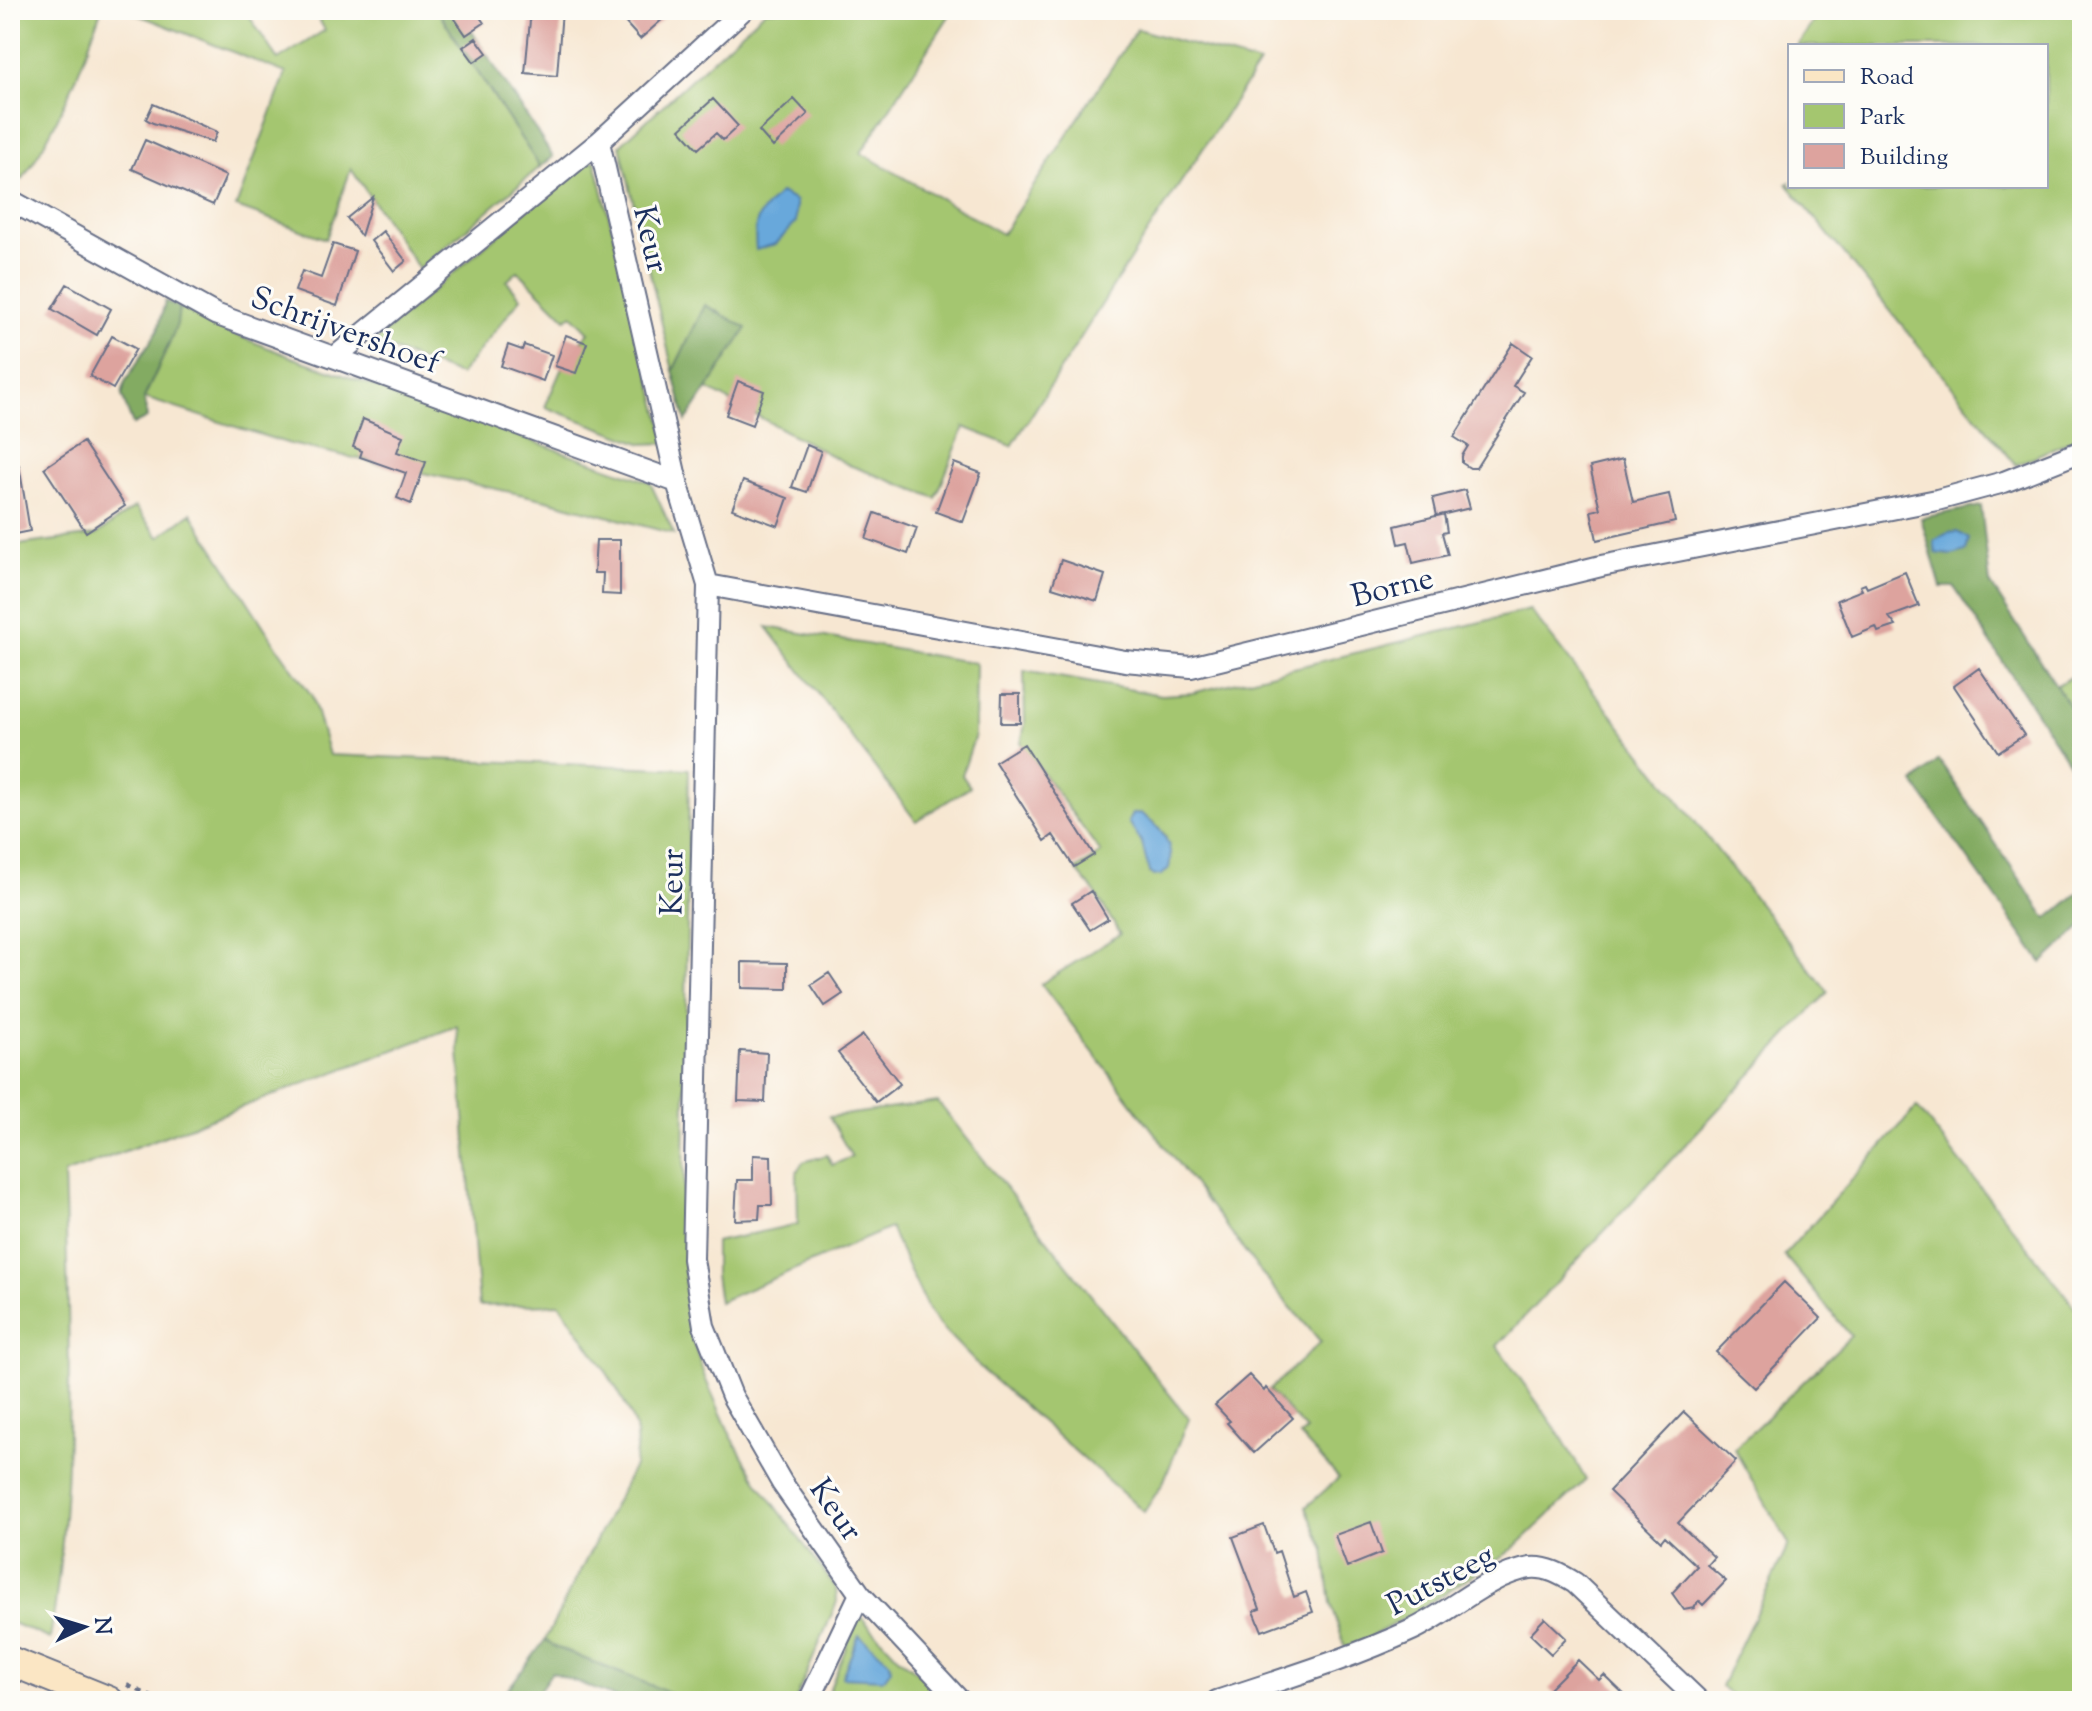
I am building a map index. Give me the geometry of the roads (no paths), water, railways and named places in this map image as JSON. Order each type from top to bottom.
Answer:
[{"type":"main road","points":[[10,1661],[109,1701]]},
{"type":"street","points":[[335,357],[599,142],[743,10]]},
{"type":"street","name":"Keur","points":[[599,142],[677,482],[708,585],[693,1259],[704,1326],[732,1396],[782,1483],[860,1594],[960,1701]]},
{"type":"street","name":"Schrijvershoef","points":[[10,200],[215,314],[677,482]]},
{"type":"street","name":"Borne","points":[[708,585],[1125,661],[1191,667],[1601,566],[1937,500],[2004,482],[2082,451]]},
{"type":"street","name":"Putsteeg","points":[[1217,1701],[1339,1661],[1416,1628],[1509,1573],[1534,1567],[1556,1571],[1575,1583],[1699,1701]]},
{"type":"street","points":[[809,1701],[860,1594]]},
{"type":"water","points":[[780,193],[796,201],[796,222],[776,244],[756,250],[756,224]]},
{"type":"water","points":[[1957,532],[1969,539],[1966,551],[1952,555],[1936,553],[1934,541]]},
{"type":"water","points":[[1140,813],[1160,830],[1168,843],[1169,868],[1162,875],[1153,876],[1149,872],[1142,843],[1128,822],[1132,814]]},
{"type":"water","points":[[859,1635],[890,1662],[891,1669],[884,1679],[842,1677]]}]
